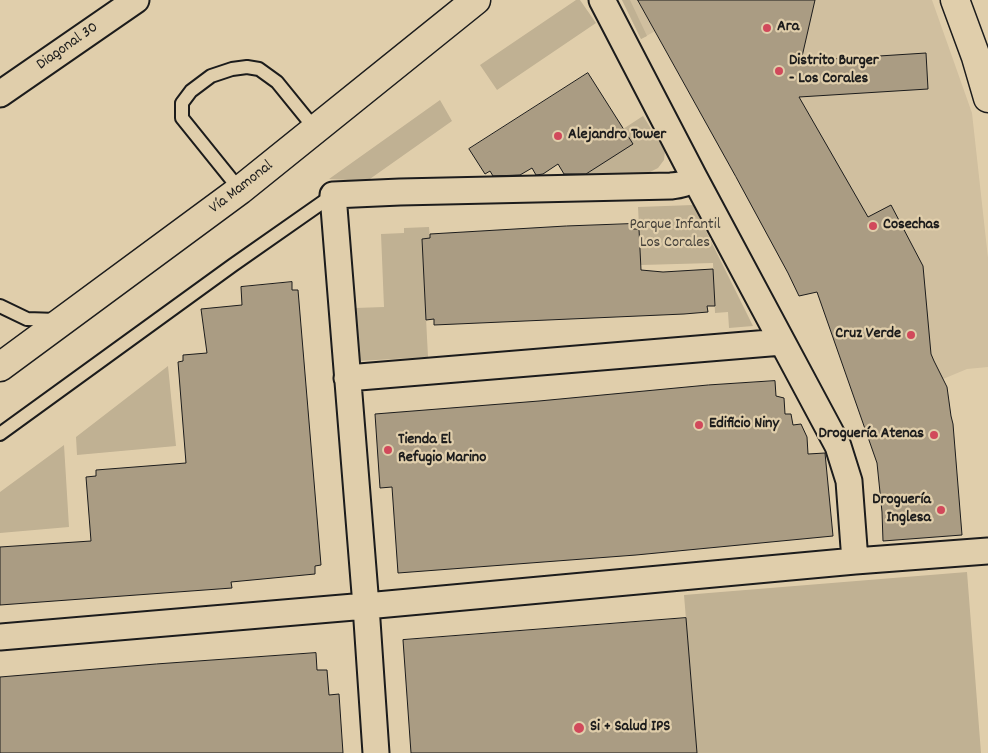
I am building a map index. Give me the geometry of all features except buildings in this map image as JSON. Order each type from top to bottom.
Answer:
[{"type":"main road","name":"Vía Mamonal","points":[[0,367],[240,190],[476,0]]},
{"type":"main road","points":[[955,0],[976,57],[988,98]]},
{"type":"street","name":"Diagonal 30","points":[[0,94],[136,0]]},
{"type":"street","points":[[602,0],[838,446],[849,482],[855,561]]},
{"type":"street","points":[[376,753],[366,606],[332,195],[671,186],[686,183],[694,177]]},
{"type":"street","points":[[347,378],[782,342]]},
{"type":"street","points":[[0,637],[366,606],[855,561],[988,551]]},
{"type":"lane","points":[[240,190],[182,118],[182,103],[191,91],[211,76],[232,69],[247,67],[259,69],[277,82],[316,130]]},
{"type":"lane","points":[[0,434],[225,270],[332,195]]},
{"type":"lane","points":[[0,306],[27,319],[63,321]]},
{"type":"shaded area","points":[[622,0],[711,0],[641,39]]},
{"type":"shaded area","points":[[718,0],[932,0],[972,113],[988,258],[988,367],[967,369],[930,386]]},
{"type":"green space","points":[[576,0],[580,0],[596,23],[497,90],[480,65]]},
{"type":"green space","points":[[622,0],[630,0],[647,36],[641,39]]},
{"type":"green space","points":[[440,100],[452,121],[367,181],[329,179]]},
{"type":"green space","points":[[643,116],[665,151],[664,160],[658,168],[648,173],[570,183],[632,144],[623,129]]},
{"type":"green space","name":"Parque Infantil Los Corales","points":[[693,205],[753,326],[729,328],[728,312],[715,313],[713,263],[641,265],[638,207]]},
{"type":"green space","points":[[429,227],[430,238],[422,239],[428,357],[358,361],[355,308],[384,307],[381,234],[404,233],[404,228]]},
{"type":"green space","points":[[168,366],[176,446],[77,455],[76,437]]},
{"type":"green space","points":[[64,445],[69,527],[0,533],[0,492]]},
{"type":"green space","points":[[967,572],[981,753],[697,753],[684,595]]},
{"type":"place","name":"Ara","points":[[767,28]]},
{"type":"place","name":"Distrito Burger - Los Corales","points":[[779,71]]},
{"type":"place","name":"Alejandro Tower","points":[[558,136]]},
{"type":"place","name":"Cosechas","points":[[873,226]]},
{"type":"place","name":"Cruz Verde","points":[[911,335]]},
{"type":"place","name":"Edificio Niny","points":[[699,425]]},
{"type":"place","name":"Droguería Atenas","points":[[934,435]]},
{"type":"place","name":"Tienda El Refugio Marino","points":[[388,450]]},
{"type":"place","name":"Droguería Inglesa","points":[[941,510]]},
{"type":"place","name":"Si + Salud IPS","points":[[579,728]]}]
